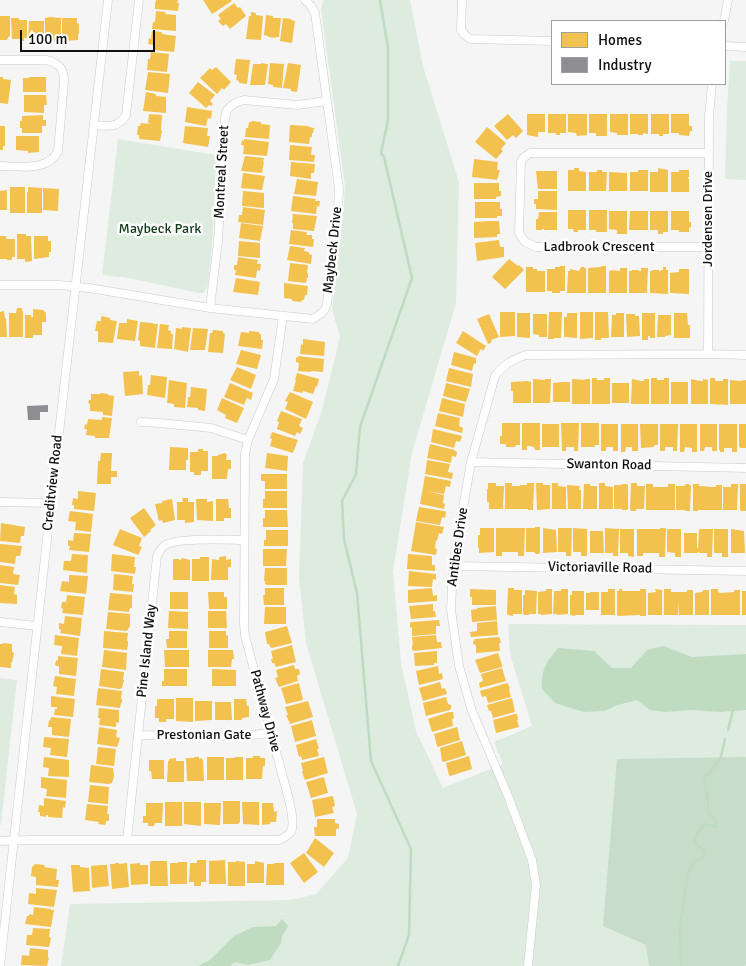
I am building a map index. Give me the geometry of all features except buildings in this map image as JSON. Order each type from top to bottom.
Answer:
[{"type":"street","name":"Creditview Road","points":[[0,966],[50,503],[108,0]]},
{"type":"street","points":[[94,125],[115,125],[121,122],[126,115],[139,0]]},
{"type":"street","name":"Maybeck Drive","points":[[0,285],[60,285],[107,290],[210,308],[313,319],[322,314],[327,304],[339,189],[315,13],[305,0]]},
{"type":"street","points":[[462,0],[461,30],[470,39],[551,41]]},
{"type":"street","points":[[724,20],[728,0]]},
{"type":"street","points":[[726,46],[746,47]]},
{"type":"street","points":[[0,60],[47,60],[62,69],[64,74],[58,151],[56,156],[43,165],[0,166]]},
{"type":"street","name":"Jordensen Drive","points":[[708,354],[708,153],[712,85]]},
{"type":"street","name":"Montreal Street","points":[[210,308],[218,241],[227,110],[237,102],[244,100],[297,105],[327,101]]},
{"type":"street","name":"Ladbrook Crescent","points":[[708,153],[530,153],[521,162],[519,233],[526,242],[536,247],[708,247]]},
{"type":"street","name":"Pathway Drive","points":[[0,841],[279,840],[289,834],[292,828],[291,812],[244,630],[245,454],[248,440],[274,379],[283,316]]},
{"type":"street","name":"Antibes Drive","points":[[528,966],[536,885],[532,860],[472,710],[459,666],[451,610],[453,566],[471,462],[495,376],[503,366],[514,359],[526,355],[746,355]]},
{"type":"street","points":[[141,422],[159,422],[211,428],[248,440]]},
{"type":"street","name":"Swanton Road","points":[[471,462],[746,468]]},
{"type":"street","points":[[0,502],[50,503]]},
{"type":"street","name":"Pine Island Way","points":[[128,840],[159,552],[163,546],[176,541],[244,540]]},
{"type":"street","name":"Victoriaville Road","points":[[453,566],[746,571]]},
{"type":"street","points":[[0,622],[37,626]]},
{"type":"street","name":"Prestonian Gate","points":[[138,735],[241,736],[271,733]]},
{"type":"green space","points":[[323,0],[410,0],[423,66],[459,182],[456,303],[412,453],[393,571],[401,663],[416,731],[443,788],[503,764],[494,742],[532,726],[510,654],[508,624],[746,625],[746,966],[61,966],[70,904],[291,900],[316,894],[348,858],[357,814],[306,643],[299,578],[303,463],[322,410],[340,337],[332,310],[345,186],[321,10]]},
{"type":"green space","points":[[730,61],[746,61],[746,180],[725,179]]},
{"type":"green space","name":"Maybeck Park","points":[[118,139],[216,155],[213,233],[208,286],[203,293],[129,278],[102,275]]},
{"type":"green space","points":[[0,678],[17,680],[1,825],[0,825]]},
{"type":"shaded area","points":[[664,646],[692,657],[746,654],[746,710],[665,712],[650,710],[637,700],[604,711],[584,712],[555,703],[542,689],[542,676],[545,667],[558,648],[594,651],[612,668],[631,668],[647,650]]},
{"type":"shaded area","points":[[746,757],[745,966],[649,966],[646,945],[603,926],[617,759]]},
{"type":"shaded area","points":[[282,919],[288,926],[282,936],[281,943],[270,960],[248,965],[235,962],[230,966],[198,966],[210,960],[234,936],[253,927],[276,926]]},
{"type":"waterway","points":[[380,0],[388,48],[388,120],[381,153],[384,157],[412,278],[360,427],[356,474],[342,501],[344,539],[357,593],[371,761],[411,849],[409,935],[398,966]]},
{"type":"waterway","points":[[728,730],[733,710]]},
{"type":"waterway","points":[[681,966],[680,926],[688,872],[694,862],[703,857],[705,852],[694,842],[703,826],[716,826],[717,822],[708,813],[704,779],[720,760],[725,739]]}]
